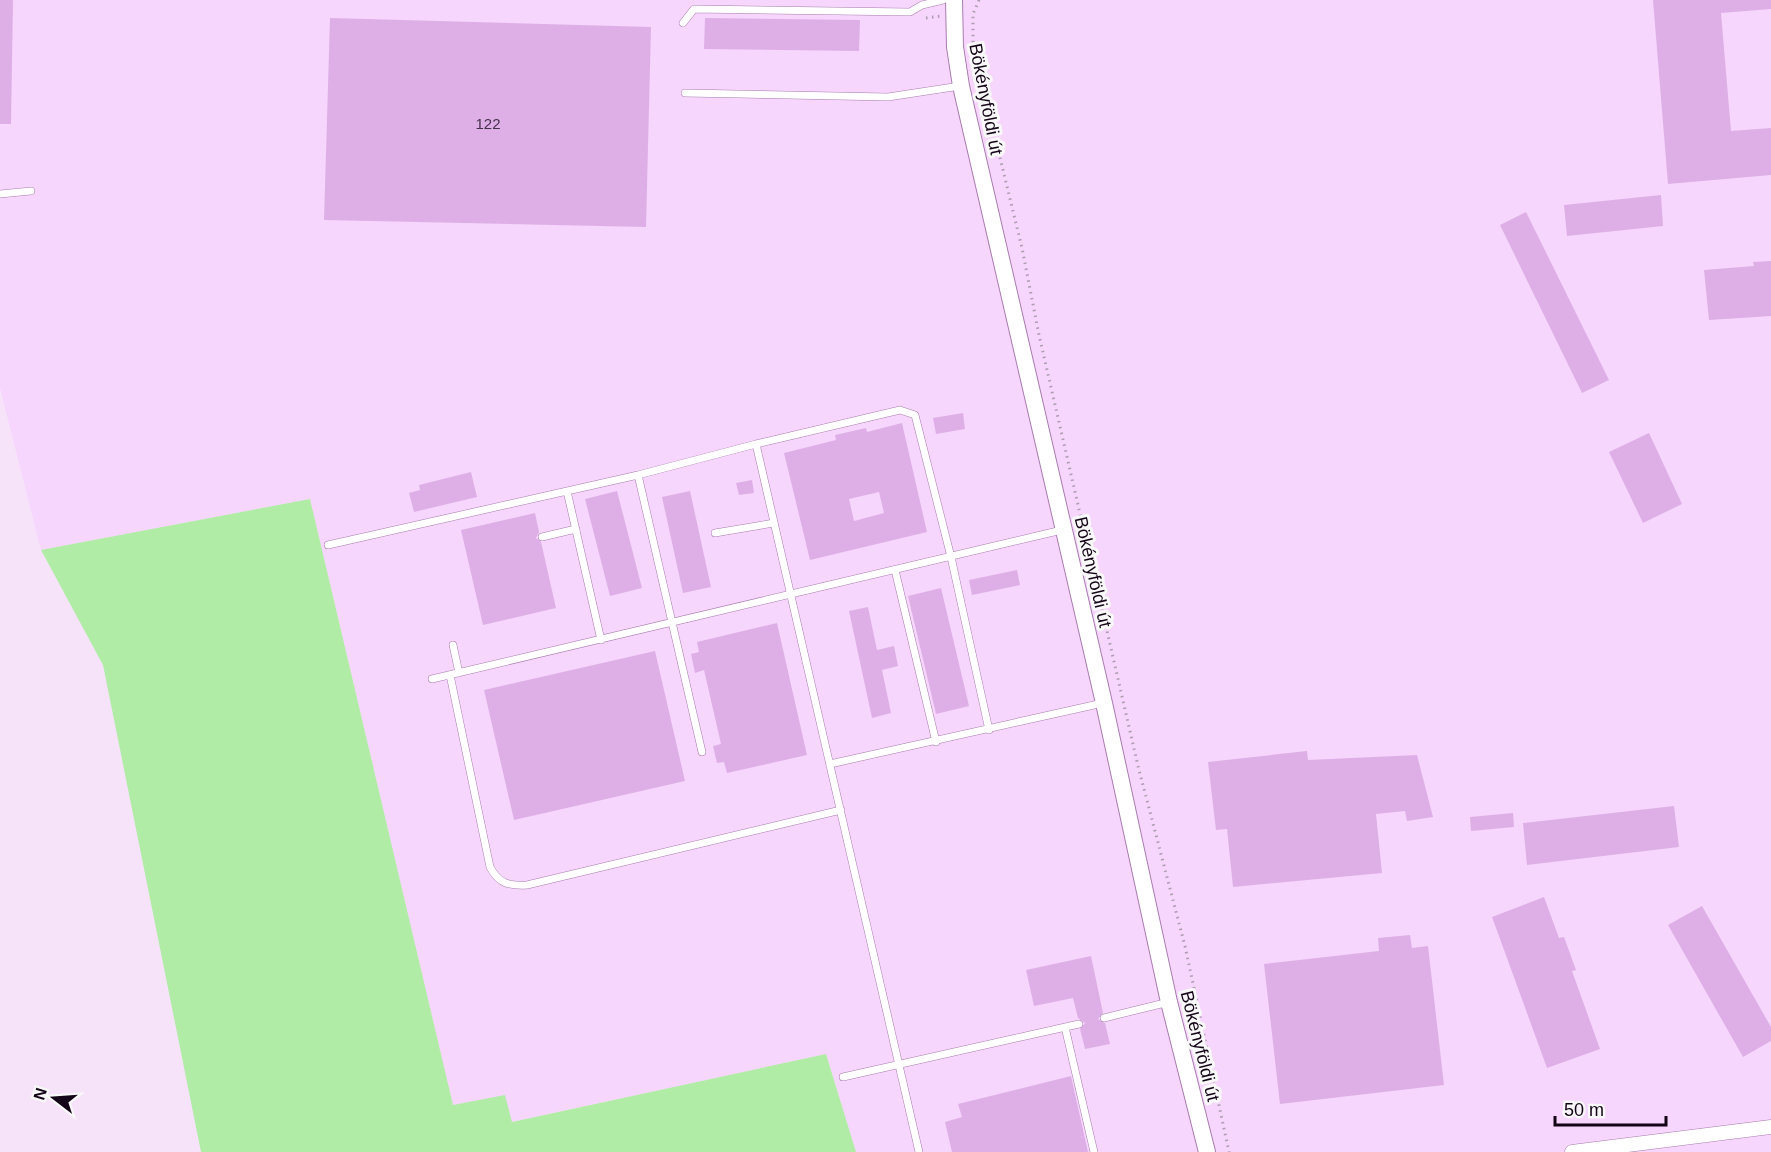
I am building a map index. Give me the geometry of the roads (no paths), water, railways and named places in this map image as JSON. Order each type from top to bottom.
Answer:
[{"type":"street","name":"Bökényföldi út","points":[[954,0],[955,47],[961,86],[1104,703],[1169,1002],[1207,1152]]},
{"type":"street","points":[[1572,1152],[1771,1127]]},
{"type":"lane","points":[[683,23],[693,9],[910,12],[922,5],[942,0]]},
{"type":"lane","points":[[685,93],[888,97],[961,86]]},
{"type":"lane","points":[[0,194],[31,191]]},
{"type":"lane","points":[[328,545],[638,475],[900,410],[911,412],[918,419],[989,730]]},
{"type":"lane","points":[[756,444],[919,1152]]},
{"type":"lane","points":[[638,475],[702,752]]},
{"type":"lane","points":[[567,491],[601,640]]},
{"type":"lane","points":[[715,533],[774,523]]},
{"type":"lane","points":[[542,537],[576,529]]},
{"type":"lane","points":[[432,679],[1063,529]]},
{"type":"lane","points":[[895,570],[936,742]]},
{"type":"lane","points":[[453,645],[459,673]]},
{"type":"lane","points":[[450,675],[490,867],[496,878],[504,883],[527,885],[841,810]]},
{"type":"lane","points":[[830,764],[1104,703]]},
{"type":"lane","points":[[1104,1018],[1169,1002]]},
{"type":"lane","points":[[843,1077],[1079,1024]]},
{"type":"lane","points":[[1065,1027],[1094,1152]]}]
